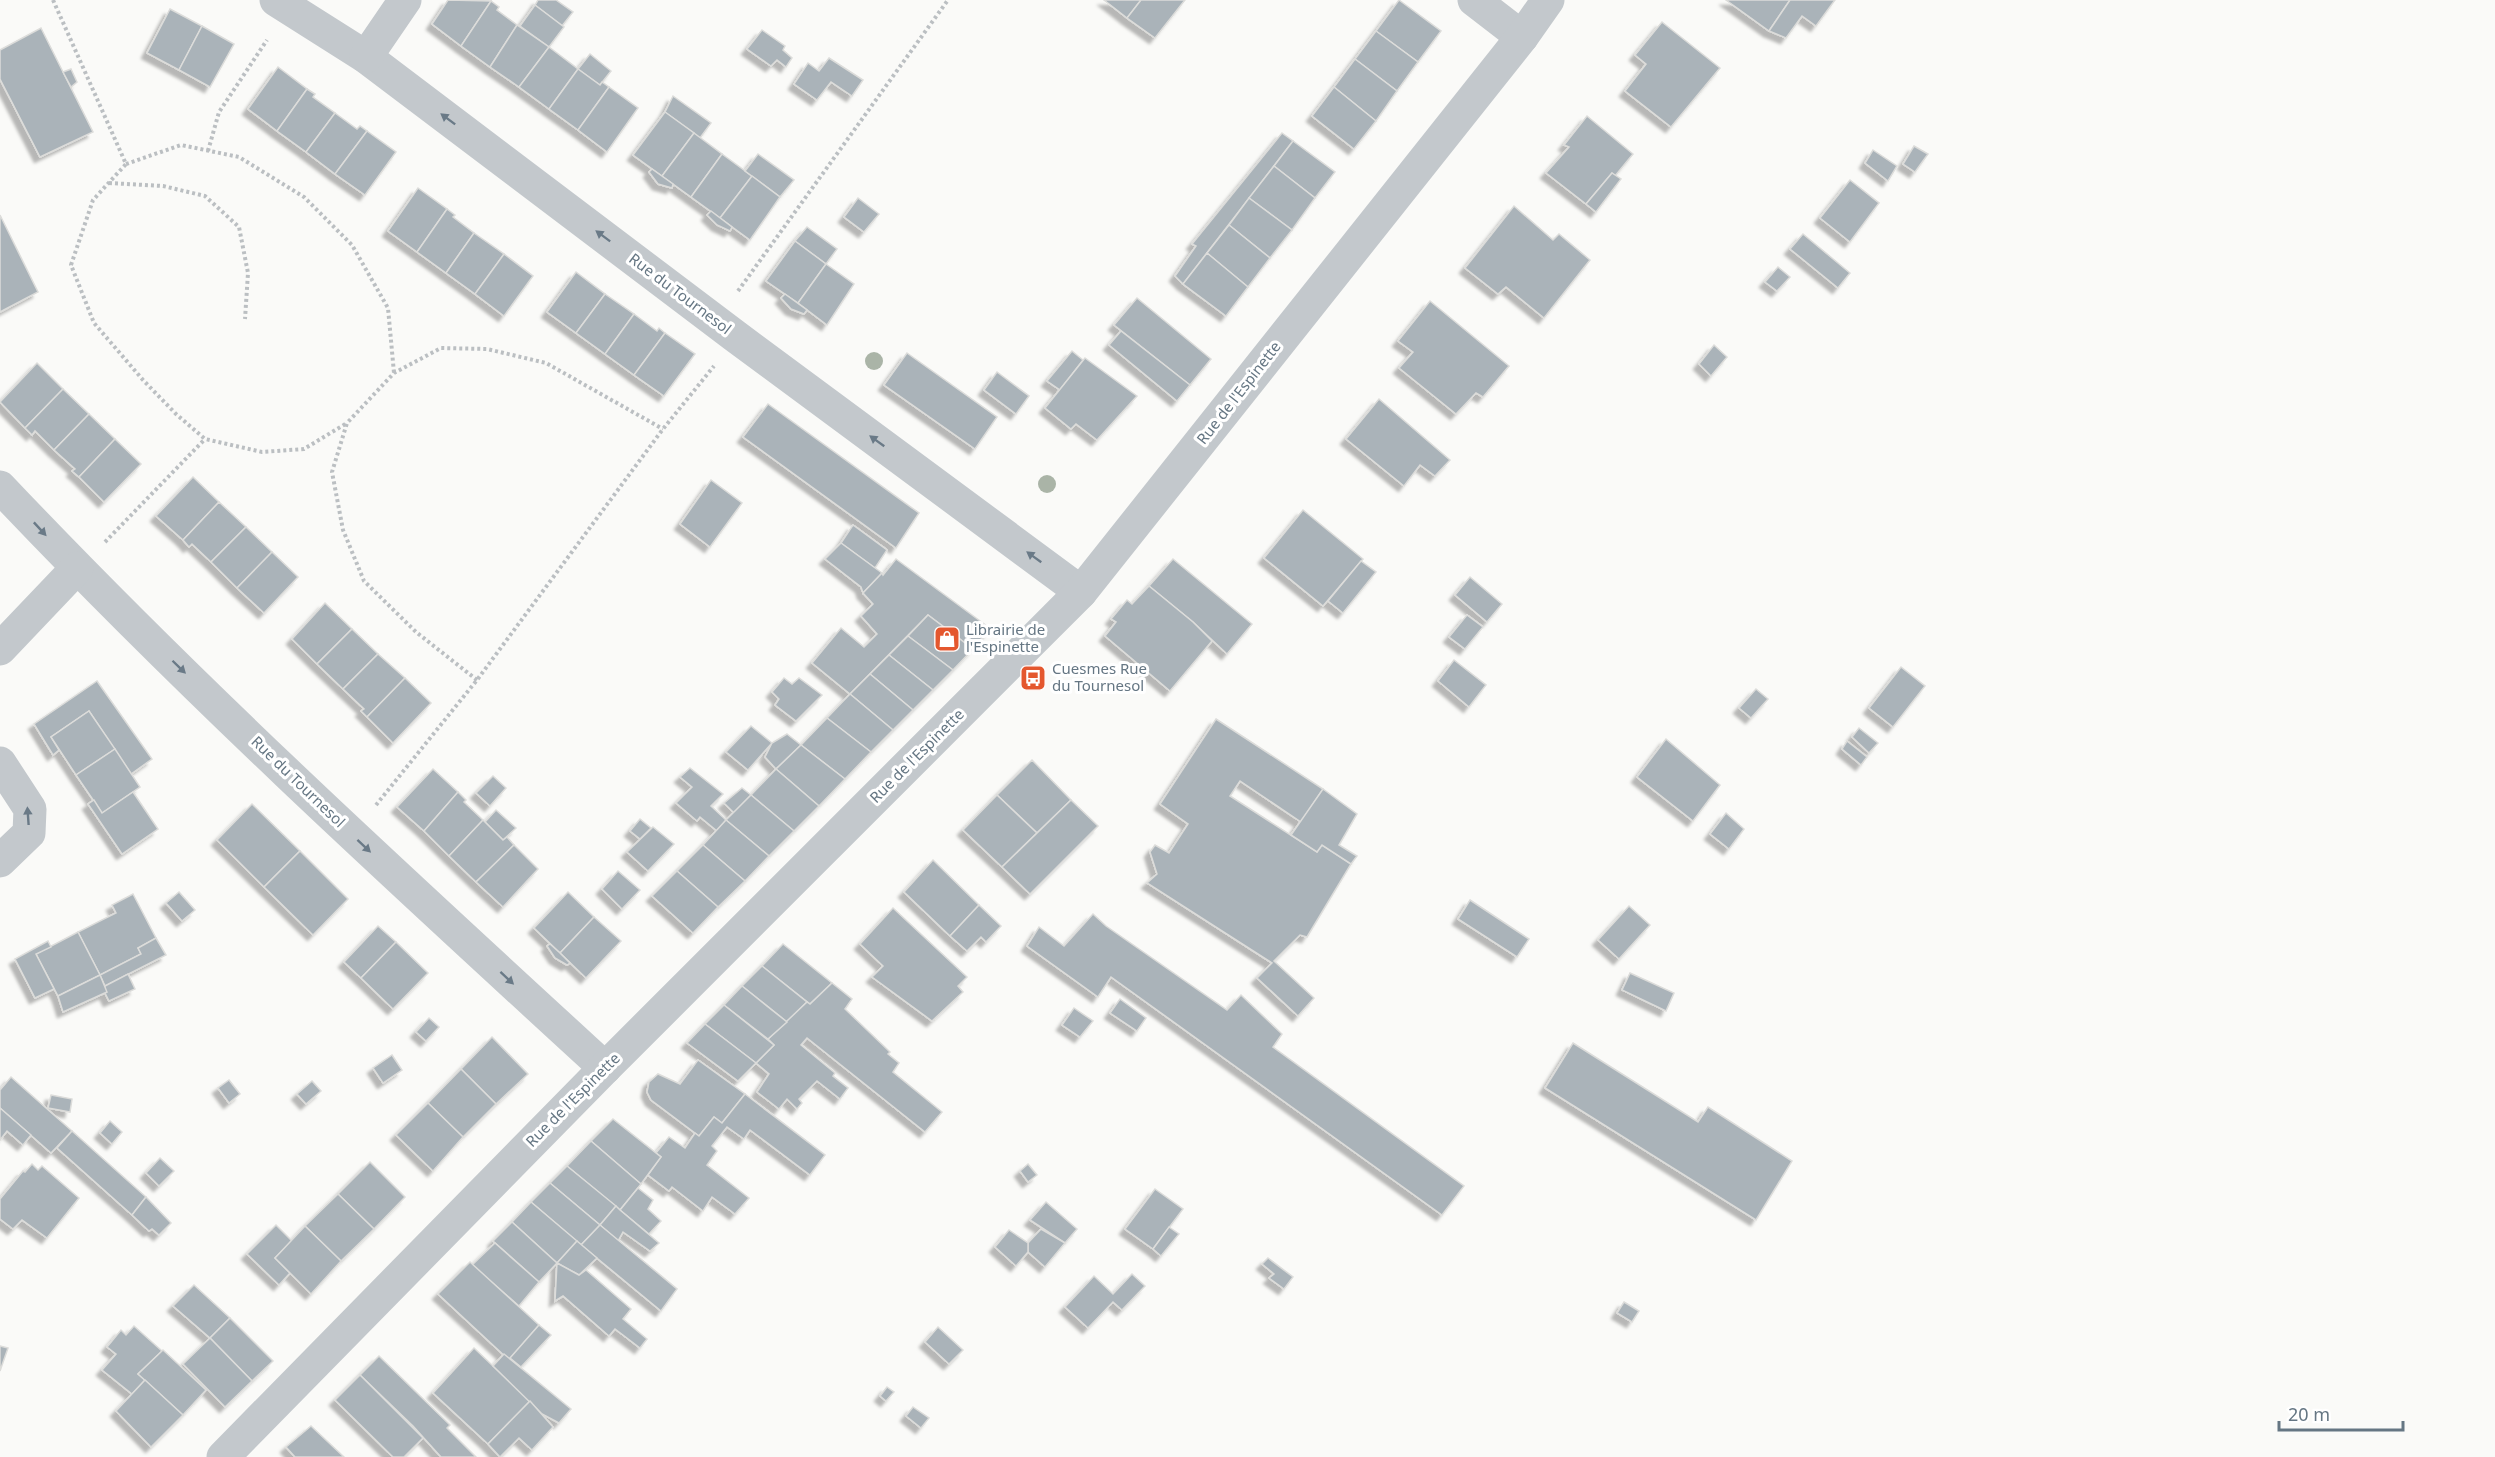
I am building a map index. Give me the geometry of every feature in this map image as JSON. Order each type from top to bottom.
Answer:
[{"type":"street","name":"Rue du Tournesol","points":[[276,0],[366,57],[1081,592]]},
{"type":"street","points":[[366,57],[405,0]]},
{"type":"street","points":[[1474,0],[1522,37]]},
{"type":"street","name":"Rue de l'Espinette","points":[[223,1457],[605,1068],[1081,592],[1522,37],[1548,0]]},
{"type":"street","name":"Rue du Tournesol","points":[[0,487],[77,568],[352,835],[605,1068]]},
{"type":"street","points":[[0,649],[77,568]]},
{"type":"street","points":[[0,763],[30,809],[29,834],[0,861]]},
{"type":"path","points":[[53,0],[126,164]]},
{"type":"path","points":[[716,321],[948,0]]},
{"type":"path","points":[[208,151],[219,112],[257,53]]},
{"type":"path","points":[[394,373],[388,308],[352,245],[304,197],[239,156],[181,146],[126,164],[93,200],[71,265],[94,323],[168,406],[205,439],[262,452],[304,449],[348,423],[394,373],[441,348],[487,349],[546,363],[663,429]]},
{"type":"path","points":[[109,183],[163,186],[205,196],[239,227],[248,273],[245,319]]},
{"type":"path","points":[[352,835],[477,680],[663,429],[706,377]]},
{"type":"path","points":[[348,423],[332,472],[343,530],[364,581],[416,632],[477,680]]},
{"type":"path","points":[[77,568],[205,439]]},
{"type":"building","points":[[448,0],[491,1],[461,46],[432,24]]},
{"type":"building","points":[[538,0],[556,0],[573,12],[562,26],[535,5]]},
{"type":"building","points":[[1104,0],[1141,0],[1127,18]]},
{"type":"building","points":[[1141,0],[1185,0],[1155,38],[1127,18]]},
{"type":"building","points":[[1399,0],[1441,31],[1418,62],[1376,31]]},
{"type":"building","points":[[1726,0],[1790,0],[1769,31]]},
{"type":"building","points":[[1790,0],[1835,0],[1816,26],[1802,16],[1786,38],[1769,31]]},
{"type":"building","points":[[491,1],[499,7],[497,10],[517,25],[490,67],[461,46]]},
{"type":"building","points":[[535,5],[564,27],[549,47],[520,26]]},
{"type":"building","points":[[170,9],[202,26],[179,70],[147,53]]},
{"type":"building","points":[[1662,22],[1720,68],[1671,127],[1625,91],[1646,64],[1635,55]]},
{"type":"building","points":[[517,25],[549,47],[519,87],[490,67]]},
{"type":"building","points":[[202,26],[234,44],[210,87],[179,70]]},
{"type":"building","points":[[41,28],[93,132],[40,157],[0,79],[0,50]]},
{"type":"building","points":[[762,30],[785,46],[783,50],[792,58],[786,67],[777,60],[771,66],[747,49]]},
{"type":"building","points":[[1376,31],[1418,62],[1397,91],[1355,59]]},
{"type":"building","points":[[549,47],[578,69],[549,109],[519,87]]},
{"type":"building","points":[[590,54],[611,71],[600,85],[578,69]]},
{"type":"building","points":[[829,58],[863,80],[852,96],[831,82],[817,100],[794,84],[808,63],[819,71]]},
{"type":"building","points":[[1355,59],[1397,91],[1376,121],[1334,87]]},
{"type":"building","points":[[278,67],[307,89],[277,131],[248,109]]},
{"type":"building","points":[[71,69],[77,82],[71,87],[63,72]]},
{"type":"building","points":[[578,69],[600,85],[602,82],[609,87],[578,130],[549,109]]},
{"type":"building","points":[[609,87],[638,108],[607,152],[578,130]]},
{"type":"building","points":[[1334,87],[1376,121],[1354,149],[1312,116]]},
{"type":"building","points":[[307,89],[315,94],[313,97],[335,113],[306,152],[277,131]]},
{"type":"building","points":[[673,96],[711,123],[700,138],[665,112]]},
{"type":"building","points":[[665,112],[694,133],[662,176],[633,155]]},
{"type":"building","points":[[335,113],[357,129],[360,126],[367,131],[335,174],[306,152]]},
{"type":"building","points":[[1587,116],[1633,154],[1615,176],[1612,173],[1586,204],[1546,173],[1569,147],[1564,145]]},
{"type":"building","points":[[367,131],[396,152],[365,195],[335,174]]},
{"type":"building","points":[[694,133],[722,154],[691,197],[662,176]]},
{"type":"building","points":[[1282,133],[1293,141],[1183,284],[1175,276],[1196,246],[1192,244]]},
{"type":"building","points":[[1293,141],[1335,172],[1315,198],[1274,166]]},
{"type":"building","points":[[1914,146],[1928,154],[1915,172],[1903,164]]},
{"type":"building","points":[[1873,150],[1897,166],[1888,181],[1865,163]]},
{"type":"building","points":[[722,154],[752,176],[720,218],[691,197]]},
{"type":"building","points":[[758,154],[794,180],[780,197],[745,171]]},
{"type":"building","points":[[1274,166],[1315,198],[1292,230],[1249,198]]},
{"type":"building","points":[[652,169],[673,184],[672,188],[658,184],[649,172]]},
{"type":"building","points":[[1612,173],[1621,179],[1596,212],[1586,204]]},
{"type":"building","points":[[752,176],[780,197],[750,240],[720,218]]},
{"type":"building","points":[[1850,180],[1879,203],[1850,242],[1820,218]]},
{"type":"building","points":[[418,188],[447,209],[417,252],[388,231]]},
{"type":"building","points":[[858,198],[879,214],[864,232],[844,217]]},
{"type":"building","points":[[1249,198],[1292,230],[1270,258],[1229,225]]},
{"type":"building","points":[[1514,206],[1553,240],[1559,234],[1590,260],[1544,318],[1506,287],[1498,294],[1465,268]]},
{"type":"building","points":[[447,209],[455,215],[453,217],[474,233],[446,273],[417,252]]},
{"type":"building","points":[[711,211],[732,227],[730,231],[717,225],[707,215]]},
{"type":"building","points":[[0,215],[38,292],[0,312]]},
{"type":"building","points":[[1229,225],[1270,258],[1248,287],[1207,253]]},
{"type":"building","points":[[807,227],[837,249],[826,264],[795,241]]},
{"type":"building","points":[[474,233],[504,254],[475,294],[446,273]]},
{"type":"building","points":[[1803,234],[1850,273],[1838,288],[1790,249]]},
{"type":"building","points":[[795,241],[826,264],[798,303],[766,281]]},
{"type":"building","points":[[1207,253],[1248,287],[1226,316],[1183,284]]},
{"type":"building","points":[[504,254],[533,276],[504,316],[475,294]]},
{"type":"building","points":[[826,264],[854,284],[827,325],[798,303]]},
{"type":"building","points":[[1778,267],[1790,277],[1777,291],[1765,282]]},
{"type":"building","points":[[576,272],[605,294],[576,333],[547,312]]},
{"type":"building","points":[[605,294],[634,314],[605,354],[576,333]]},
{"type":"building","points":[[785,294],[807,310],[804,314],[791,309],[781,298]]},
{"type":"building","points":[[1137,298],[1211,359],[1190,385],[1114,325]]},
{"type":"building","points":[[1430,301],[1509,366],[1483,397],[1476,393],[1456,414],[1399,368],[1413,352],[1398,341]]},
{"type":"building","points":[[634,314],[657,331],[659,328],[665,333],[634,375],[605,354]]},
{"type":"building","points":[[1121,331],[1190,385],[1177,401],[1109,345]]},
{"type":"building","points":[[665,333],[695,354],[664,396],[634,375]]},
{"type":"building","points":[[1714,345],[1727,357],[1711,376],[1699,364]]},
{"type":"building","points":[[1072,351],[1083,360],[1060,390],[1047,381]]},
{"type":"building","points":[[907,353],[997,417],[975,449],[884,385]]},
{"type":"building","points":[[1085,358],[1137,396],[1097,440],[1076,424],[1071,429],[1045,408]]},
{"type":"building","points":[[37,363],[63,389],[25,428],[0,402]]},
{"type":"building","points":[[997,372],[1029,396],[1016,414],[984,390]]},
{"type":"building","points":[[63,389],[89,414],[54,450],[35,431],[32,435],[25,428]]},
{"type":"building","points":[[1379,399],[1450,460],[1435,476],[1420,465],[1404,486],[1346,439]]},
{"type":"building","points":[[768,404],[919,513],[896,548],[743,437]]},
{"type":"building","points":[[89,414],[115,439],[79,477],[72,471],[75,469],[54,450]]},
{"type":"building","points":[[115,439],[141,464],[104,502],[79,477]]},
{"type":"building","points":[[193,477],[219,502],[183,540],[156,516]]},
{"type":"building","points":[[711,480],[742,503],[710,547],[680,524]]},
{"type":"building","points":[[219,502],[246,527],[211,562],[192,544],[189,547],[183,540]]},
{"type":"building","points":[[1303,510],[1363,559],[1323,606],[1264,558]]},
{"type":"building","points":[[853,525],[887,550],[875,568],[841,543]]},
{"type":"building","points":[[246,527],[272,552],[237,588],[211,562]]},
{"type":"building","points":[[841,543],[882,573],[863,593],[861,587],[825,559]]},
{"type":"building","points":[[272,552],[298,577],[264,613],[237,588]]},
{"type":"building","points":[[896,559],[991,629],[972,648],[928,615],[850,694],[812,663],[841,628],[864,647],[877,634],[861,616],[873,604],[863,593],[882,573],[883,575]]},
{"type":"building","points":[[1173,559],[1252,624],[1227,654],[1149,586]]},
{"type":"building","points":[[1361,561],[1376,572],[1343,613],[1328,601]]},
{"type":"building","points":[[1470,577],[1502,604],[1487,622],[1455,595]]},
{"type":"building","points":[[1149,586],[1193,622],[1212,641],[1170,691],[1105,636],[1116,622],[1111,619],[1127,600],[1132,604]]},
{"type":"building","points":[[325,603],[352,629],[317,664],[292,639]]},
{"type":"building","points":[[928,615],[973,649],[953,670],[908,636]]},
{"type":"building","points":[[1467,615],[1483,627],[1465,649],[1449,637]]},
{"type":"building","points":[[352,629],[378,654],[343,689],[317,664]]},
{"type":"building","points":[[908,636],[953,670],[933,690],[889,655]]},
{"type":"building","points":[[378,654],[405,678],[367,717],[361,711],[364,709],[343,689]]},
{"type":"building","points":[[889,655],[933,690],[913,710],[870,674]]},
{"type":"building","points":[[1454,660],[1486,685],[1469,707],[1438,681]]},
{"type":"building","points":[[1901,667],[1925,686],[1893,727],[1869,708]]},
{"type":"building","points":[[870,674],[913,710],[893,730],[850,694]]},
{"type":"building","points":[[405,678],[431,703],[393,743],[367,717]]},
{"type":"building","points":[[784,678],[792,684],[799,678],[822,695],[796,721],[775,705],[779,699],[772,692]]},
{"type":"building","points":[[97,681],[152,759],[131,774],[89,711],[51,737],[59,750],[53,755],[34,724]]},
{"type":"building","points":[[1756,689],[1768,699],[1751,718],[1739,708]]},
{"type":"building","points":[[850,694],[893,730],[871,752],[827,718]]},
{"type":"building","points":[[89,711],[115,749],[76,775],[51,737]]},
{"type":"building","points":[[827,718],[871,752],[845,779],[801,745]]},
{"type":"building","points":[[1216,719],[1323,789],[1301,822],[1240,781],[1230,796],[1317,852],[1322,845],[1351,864],[1307,937],[1300,935],[1274,961],[1314,998],[1298,1016],[1257,978],[1272,963],[1147,883],[1157,874],[1150,852],[1155,845],[1169,853],[1188,824],[1160,804]]},
{"type":"building","points":[[751,726],[772,743],[748,770],[726,752]]},
{"type":"building","points":[[1859,728],[1878,743],[1869,753],[1852,737]]},
{"type":"building","points":[[787,734],[801,745],[776,769],[765,757],[772,743]]},
{"type":"building","points":[[1666,739],[1720,785],[1693,821],[1637,777]]},
{"type":"building","points":[[1847,741],[1867,757],[1861,765],[1842,749]]},
{"type":"building","points":[[801,745],[845,779],[819,806],[776,769]]},
{"type":"building","points":[[115,749],[140,787],[102,813],[76,775]]},
{"type":"building","points":[[1032,760],[1071,800],[1037,833],[997,795]]},
{"type":"building","points":[[690,768],[723,794],[711,806],[726,820],[717,831],[700,817],[697,821],[676,803],[692,787],[680,777]]},
{"type":"building","points":[[433,769],[458,792],[424,831],[397,807]]},
{"type":"building","points":[[776,769],[819,806],[794,831],[751,795]]},
{"type":"building","points":[[493,776],[506,788],[490,806],[476,793]]},
{"type":"building","points":[[742,788],[751,795],[734,813],[724,803]]},
{"type":"building","points":[[1323,789],[1357,814],[1339,845],[1357,856],[1351,864],[1322,845],[1317,852],[1291,835]]},
{"type":"building","points":[[133,792],[158,829],[122,854],[88,804],[94,800],[102,813]]},
{"type":"building","points":[[458,792],[466,800],[464,802],[483,820],[449,856],[424,831]]},
{"type":"building","points":[[751,795],[794,831],[769,856],[726,820]]},
{"type":"building","points":[[997,795],[1037,833],[1002,867],[963,830]]},
{"type":"building","points":[[1071,800],[1098,826],[1030,894],[1002,867]]},
{"type":"building","points":[[252,804],[300,851],[264,887],[217,840]]},
{"type":"building","points":[[496,810],[516,828],[503,840],[485,822]]},
{"type":"building","points":[[1726,813],[1744,829],[1729,849],[1710,834]]},
{"type":"building","points":[[640,819],[651,828],[640,839],[630,831]]},
{"type":"building","points":[[483,820],[503,840],[507,837],[514,845],[476,882],[449,856]]},
{"type":"building","points":[[726,820],[769,856],[745,881],[703,845]]},
{"type":"building","points":[[653,827],[674,844],[648,871],[627,852]]},
{"type":"building","points":[[514,845],[538,869],[503,907],[476,882]]},
{"type":"building","points":[[703,845],[745,881],[718,907],[677,871]]},
{"type":"building","points":[[300,851],[348,899],[313,935],[264,887]]},
{"type":"building","points":[[933,860],[979,905],[950,936],[904,892]]},
{"type":"building","points":[[618,871],[640,890],[622,909],[602,889]]},
{"type":"building","points":[[677,871],[718,907],[693,933],[652,896]]},
{"type":"building","points":[[179,892],[195,910],[182,921],[166,903]]},
{"type":"building","points":[[568,892],[594,917],[560,953],[534,928]]},
{"type":"building","points":[[133,894],[156,938],[138,948],[141,954],[100,975],[78,932],[116,913],[112,905]]},
{"type":"building","points":[[1470,900],[1529,939],[1517,957],[1458,919]]},
{"type":"building","points":[[979,905],[1001,926],[986,942],[981,937],[967,951],[950,936]]},
{"type":"building","points":[[1629,906],[1650,925],[1619,959],[1598,940]]},
{"type":"building","points":[[893,908],[967,977],[958,986],[963,992],[932,1021],[872,977],[883,966],[860,944]]},
{"type":"building","points":[[1093,914],[1106,926],[1227,1010],[1241,995],[1282,1034],[1273,1047],[1464,1186],[1442,1215],[1111,977],[1098,997],[1027,946],[1039,927],[1064,946]]},
{"type":"building","points":[[594,917],[621,941],[586,978],[560,953]]},
{"type":"building","points":[[378,926],[396,942],[361,978],[344,962]]},
{"type":"building","points":[[78,932],[100,975],[58,996],[36,954]]},
{"type":"building","points":[[156,938],[166,955],[105,986],[100,975],[141,954],[138,948]]},
{"type":"building","points":[[48,941],[51,947],[36,954],[54,989],[35,998],[15,959]]},
{"type":"building","points":[[396,942],[428,973],[393,1009],[361,978]]},
{"type":"building","points":[[550,944],[570,963],[567,965],[555,958],[547,946]]},
{"type":"building","points":[[783,944],[832,983],[810,1004],[762,966]]},
{"type":"building","points":[[762,966],[807,1002],[787,1022],[742,986]]},
{"type":"building","points":[[1630,973],[1674,993],[1666,1011],[1622,990]]},
{"type":"building","points":[[128,974],[135,989],[109,1001],[105,993],[105,986]]},
{"type":"building","points":[[100,975],[107,992],[63,1012],[58,996]]},
{"type":"building","points":[[832,983],[852,999],[845,1009],[899,1063],[893,1072],[942,1112],[925,1132],[807,1038],[801,1045],[835,1073],[833,1076],[848,1088],[840,1099],[817,1081],[799,1099],[802,1103],[797,1109],[787,1099],[779,1109],[757,1092],[769,1074],[756,1063],[774,1045],[768,1039],[807,1002],[810,1004]]},
{"type":"building","points":[[742,986],[787,1022],[768,1039],[724,1005]]},
{"type":"building","points":[[1120,999],[1146,1018],[1137,1031],[1110,1013]]},
{"type":"building","points":[[724,1005],[774,1045],[756,1063],[705,1024]]},
{"type":"building","points":[[1074,1008],[1093,1021],[1080,1037],[1062,1025]]},
{"type":"building","points":[[429,1018],[439,1027],[426,1041],[416,1032]]},
{"type":"building","points":[[705,1024],[756,1063],[738,1081],[687,1043]]},
{"type":"building","points":[[492,1037],[528,1074],[496,1104],[461,1069]]},
{"type":"building","points":[[1573,1043],[1698,1122],[1708,1107],[1792,1161],[1756,1220],[1545,1088]]},
{"type":"building","points":[[392,1055],[402,1070],[383,1083],[373,1068]]},
{"type":"building","points":[[698,1060],[745,1094],[722,1123],[714,1117],[699,1136],[651,1100],[647,1092],[649,1082],[658,1074],[680,1084]]},
{"type":"building","points":[[461,1069],[496,1104],[463,1137],[428,1103]]},
{"type":"building","points":[[11,1077],[72,1131],[51,1153],[0,1108],[0,1090]]},
{"type":"building","points":[[229,1080],[240,1094],[229,1103],[218,1088]]},
{"type":"building","points":[[312,1081],[321,1091],[306,1104],[297,1094]]},
{"type":"building","points":[[745,1094],[825,1155],[810,1175],[750,1130],[744,1139],[727,1127],[712,1146],[717,1151],[707,1165],[749,1198],[735,1214],[712,1197],[703,1211],[672,1187],[669,1191],[648,1175],[661,1157],[656,1153],[669,1137],[685,1148],[695,1133],[699,1136],[714,1117],[722,1123]]},
{"type":"building","points":[[51,1095],[72,1099],[70,1112],[48,1108]]},
{"type":"building","points":[[428,1103],[463,1137],[433,1171],[396,1135]]},
{"type":"building","points":[[0,1108],[31,1135],[23,1145],[7,1131],[0,1140]]},
{"type":"building","points":[[613,1119],[661,1157],[641,1184],[591,1141]]},
{"type":"building","points":[[110,1121],[122,1132],[112,1144],[100,1133]]},
{"type":"building","points":[[72,1131],[146,1197],[132,1215],[57,1148]]},
{"type":"building","points":[[591,1141],[641,1184],[620,1210],[567,1166]]},
{"type":"building","points":[[160,1158],[174,1171],[159,1186],[146,1173]]},
{"type":"building","points":[[370,1162],[405,1197],[374,1229],[338,1194]]},
{"type":"building","points":[[32,1164],[38,1170],[42,1166],[79,1198],[47,1238],[22,1220],[13,1229],[0,1219],[0,1199],[23,1171],[25,1172]]},
{"type":"building","points":[[1028,1164],[1037,1175],[1028,1182],[1020,1171]]},
{"type":"building","points":[[567,1166],[616,1206],[600,1225],[550,1183]]},
{"type":"building","points":[[550,1183],[600,1225],[581,1245],[531,1202]]},
{"type":"building","points":[[638,1188],[653,1200],[648,1209],[661,1221],[649,1234],[620,1210]]},
{"type":"building","points":[[1155,1189],[1183,1209],[1153,1249],[1125,1229]]},
{"type":"building","points":[[338,1194],[374,1229],[341,1261],[305,1226]]},
{"type":"building","points":[[146,1197],[171,1223],[159,1235],[152,1229],[149,1231],[132,1215]]},
{"type":"building","points":[[531,1202],[577,1241],[557,1263],[512,1222]]},
{"type":"building","points":[[1046,1202],[1077,1229],[1065,1243],[1030,1220]]},
{"type":"building","points":[[616,1206],[659,1243],[650,1251],[623,1232],[618,1241],[600,1225]]},
{"type":"building","points":[[512,1222],[557,1263],[539,1282],[493,1241]]},
{"type":"building","points":[[276,1225],[292,1241],[275,1258],[290,1273],[279,1285],[247,1254]]},
{"type":"building","points":[[600,1225],[677,1289],[661,1311],[581,1245]]},
{"type":"building","points":[[305,1226],[341,1261],[311,1294],[275,1258]]},
{"type":"building","points":[[1169,1227],[1179,1234],[1161,1256],[1153,1249]]},
{"type":"building","points":[[1041,1229],[1065,1243],[1045,1267],[1028,1252],[1028,1243]]},
{"type":"building","points":[[1009,1230],[1028,1243],[1028,1252],[1016,1266],[995,1247]]},
{"type":"building","points":[[577,1241],[597,1258],[579,1275],[557,1263]]},
{"type":"building","points":[[495,1243],[539,1282],[519,1306],[472,1265]]},
{"type":"building","points":[[1268,1258],[1293,1277],[1284,1289],[1269,1278],[1274,1274],[1262,1264]]},
{"type":"building","points":[[470,1262],[539,1325],[509,1360],[438,1294]]},
{"type":"building","points":[[557,1263],[579,1275],[586,1270],[631,1309],[623,1319],[647,1339],[640,1348],[615,1329],[609,1336],[563,1296],[555,1301]]},
{"type":"building","points":[[1132,1274],[1145,1286],[1122,1310],[1113,1302],[1088,1328],[1065,1307],[1094,1276],[1113,1294]]},
{"type":"building","points":[[194,1285],[230,1318],[210,1338],[173,1306]]},
{"type":"building","points":[[1624,1302],[1639,1311],[1632,1322],[1617,1313]]},
{"type":"building","points":[[230,1318],[273,1361],[252,1381],[210,1338]]},
{"type":"building","points":[[539,1325],[551,1335],[521,1367],[510,1358]]},
{"type":"building","points":[[134,1326],[162,1351],[138,1374],[145,1380],[132,1394],[102,1370],[116,1354],[107,1347],[121,1330],[126,1335]]},
{"type":"building","points":[[938,1327],[963,1350],[949,1364],[925,1342]]},
{"type":"building","points":[[210,1338],[252,1381],[225,1407],[183,1364]]},
{"type":"building","points":[[0,1346],[8,1348],[0,1371]]},
{"type":"building","points":[[474,1348],[530,1401],[488,1444],[433,1393]]},
{"type":"building","points":[[163,1350],[206,1390],[183,1415],[138,1374]]},
{"type":"building","points":[[504,1354],[571,1409],[559,1423],[542,1414],[493,1366]]},
{"type":"building","points":[[379,1356],[450,1425],[447,1428],[476,1457],[441,1457],[413,1426],[360,1375]]},
{"type":"building","points":[[360,1375],[423,1438],[404,1457],[393,1457],[335,1400]]},
{"type":"building","points":[[145,1380],[183,1415],[151,1447],[116,1411]]},
{"type":"building","points":[[887,1387],[894,1392],[886,1401],[880,1396]]},
{"type":"building","points":[[530,1401],[553,1427],[532,1450],[519,1438],[500,1457],[488,1444]]},
{"type":"building","points":[[913,1407],[929,1418],[921,1428],[906,1416]]},
{"type":"building","points":[[311,1426],[344,1457],[295,1457],[286,1447]]},
{"type":"place","name":"Librairie de l'Espinette","points":[[947,639]]},
{"type":"place","name":"Cuesmes Rue du Tournesol","points":[[1033,678]]}]
